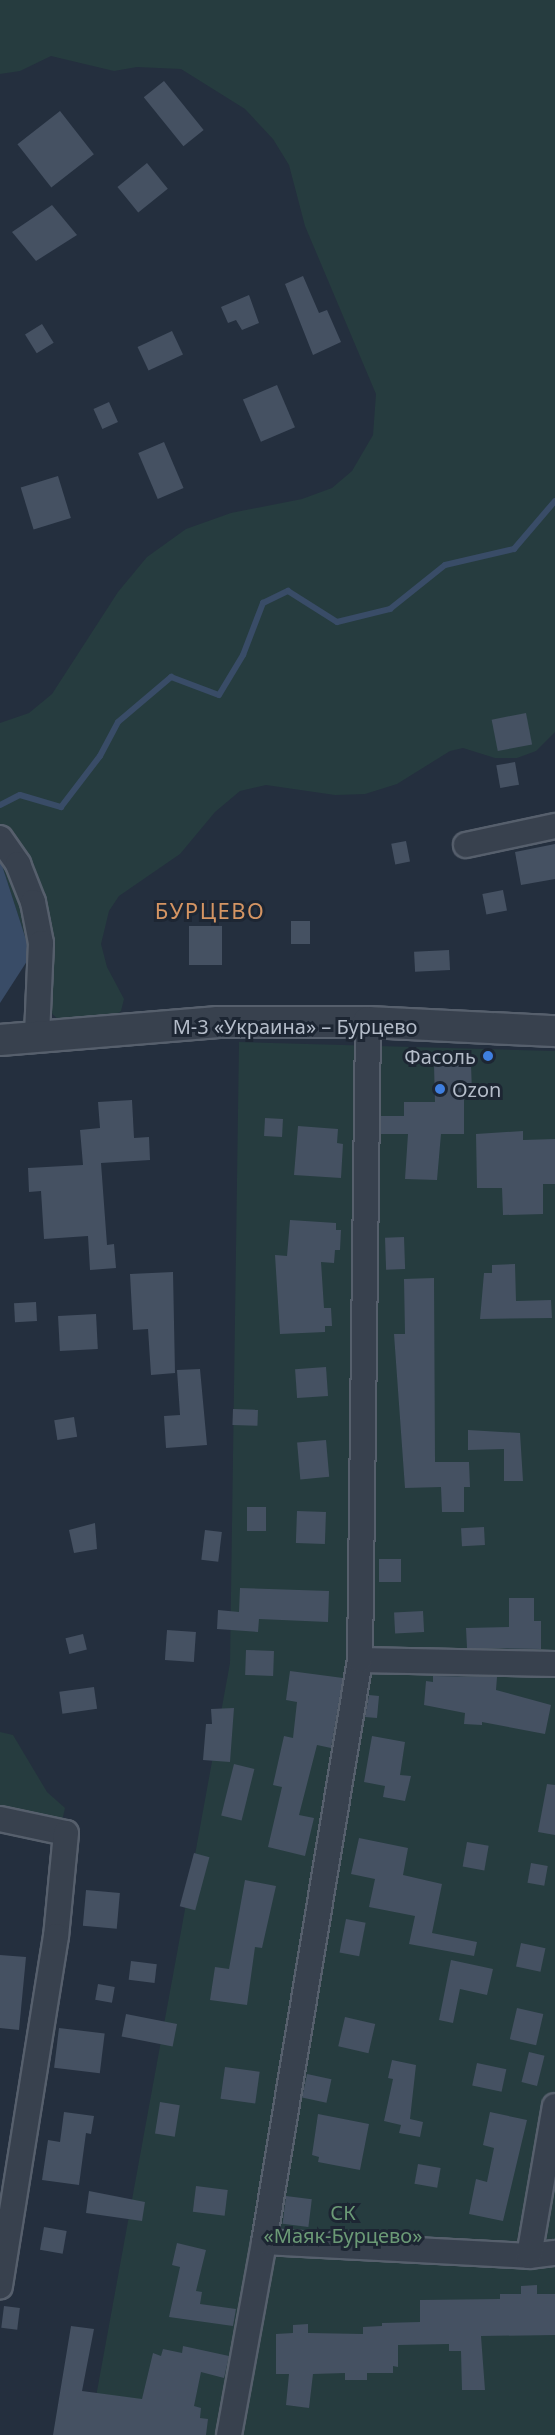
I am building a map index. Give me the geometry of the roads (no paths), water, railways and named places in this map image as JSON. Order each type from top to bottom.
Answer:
[{"type":"street","points":[[466,845],[555,826]]},
{"type":"street","points":[[0,838],[18,864],[33,902],[41,943],[37,1036]]},
{"type":"street","name":"М-3 «Украина» – Бурцево","points":[[0,1040],[218,1022],[368,1022],[555,1031]]},
{"type":"street","points":[[229,2435],[264,2242],[360,1660],[368,1022]]},
{"type":"street","points":[[360,1660],[555,1664]]},
{"type":"street","points":[[0,1819],[66,1833],[56,1936],[0,2287]]},
{"type":"street","points":[[529,2256],[555,2106]]},
{"type":"street","points":[[264,2242],[529,2256],[555,2253]]},
{"type":"water","points":[[0,859],[31,955],[0,1003]]},
{"type":"waterway","points":[[0,805],[20,795],[61,807],[100,756],[118,722],[171,677],[219,695],[243,655],[263,603],[288,591],[337,622],[390,609],[445,565],[514,549],[555,501]]},
{"type":"place","name":"Фасоль","points":[[488,1056]]},
{"type":"place","name":"Ozon","points":[[440,1089]]},
{"type":"district","name":"БУРЦЕВО","points":[[210,911]]},
{"type":"park label","name":"СК «Маяк-Бурцево»","points":[[343,2224]]}]
